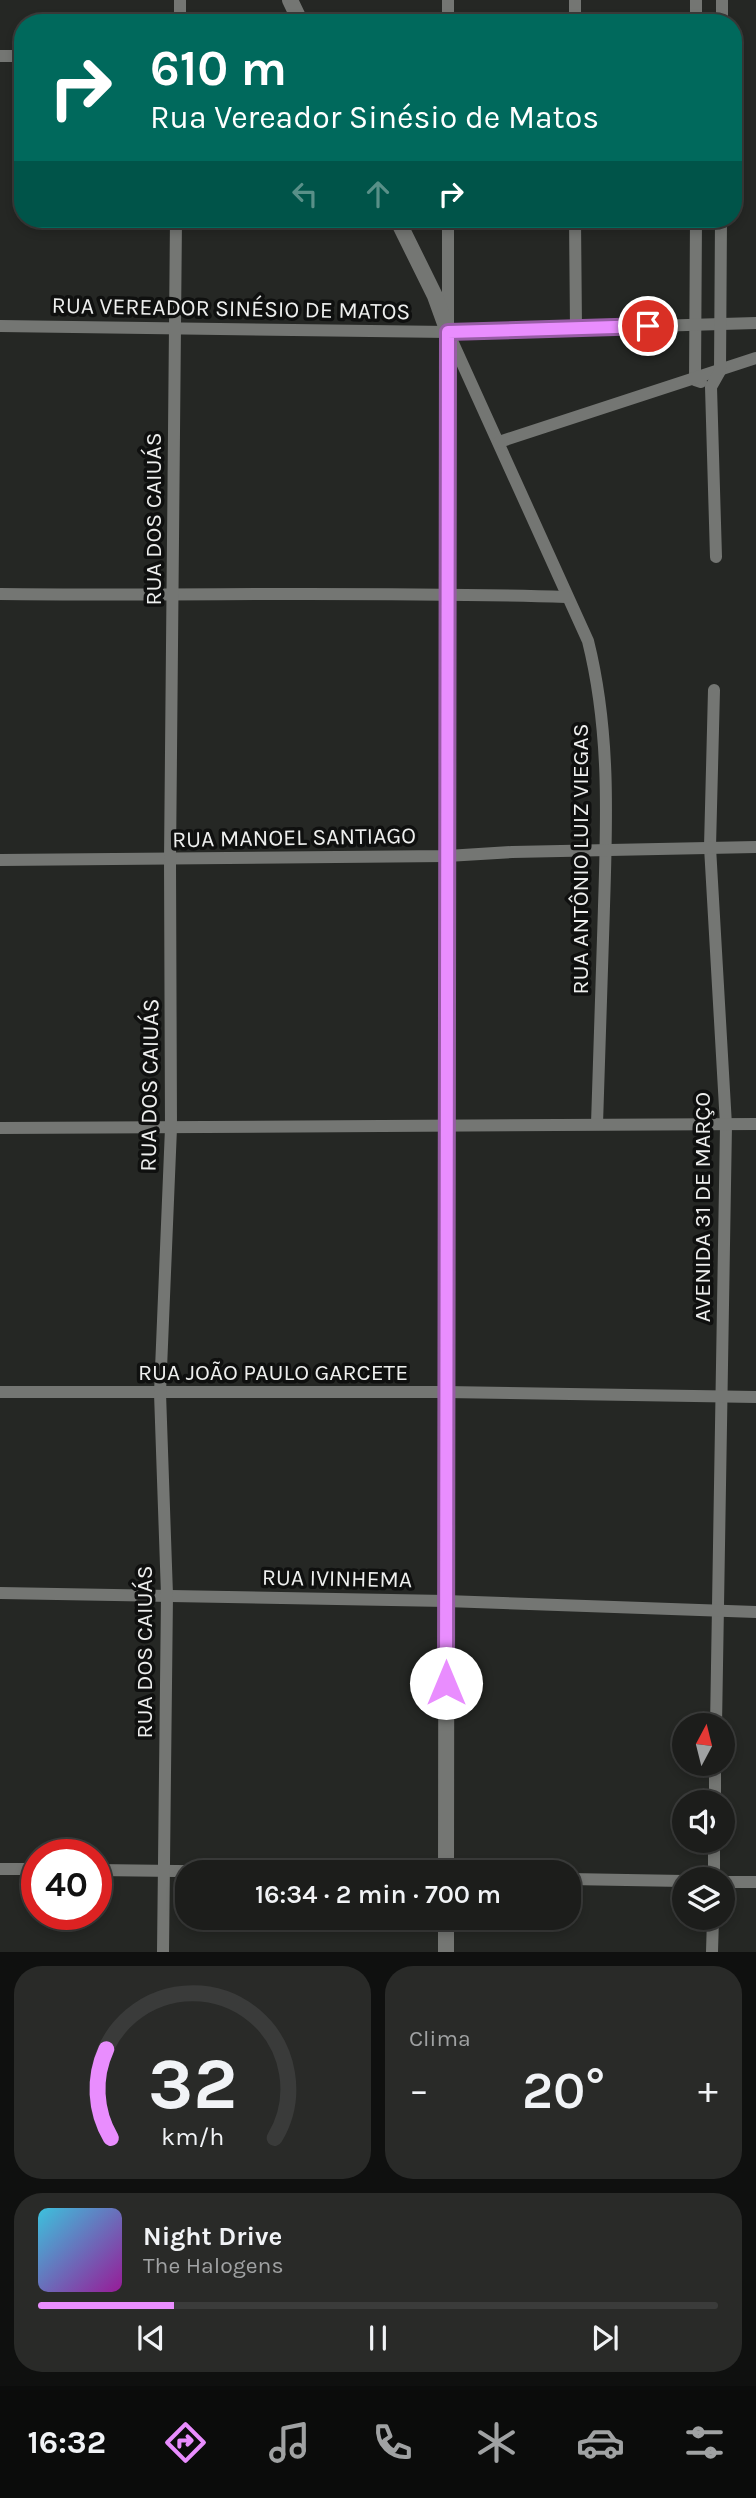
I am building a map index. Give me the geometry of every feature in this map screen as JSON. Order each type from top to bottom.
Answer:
[{"type":"street","name":"RUA DOS CAIUÁS","points":[[163,1952],[167,1595],[160,1393],[171,1128],[170,860],[176,228]]},
{"type":"street","points":[[401,228],[435,296],[448,332]]},
{"type":"street","points":[[446,1860],[447,228]]},
{"type":"street","points":[[575,228],[576,328]]},
{"type":"street","points":[[695,380],[696,228]]},
{"type":"street","points":[[716,557],[711,387],[720,371],[721,228]]},
{"type":"street","name":"RUA VEREADOR SINÉSIO DE MATOS","points":[[0,326],[448,332],[756,323]]},
{"type":"street","name":"RUA ANTÔNIO LUIZ VIEGAS","points":[[448,332],[588,641],[599,684],[606,751],[606,849],[597,1125]]},
{"type":"street","points":[[499,442],[756,358]]},
{"type":"street","points":[[695,380],[711,387]]},
{"type":"street","points":[[0,594],[174,596],[447,593],[566,597]]},
{"type":"street","name":"AVENIDA 31 DE MARÇO","points":[[714,690],[710,847],[726,1125],[716,1713]]},
{"type":"street","name":"RUA MANOEL SANTIAGO","points":[[0,860],[447,856],[756,846]]},
{"type":"street","points":[[0,1128],[756,1124]]},
{"type":"street","name":"RUA JOÃO PAULO GARCETE","points":[[0,1392],[446,1392],[756,1397]]},
{"type":"street","name":"RUA IVINHEMA","points":[[0,1593],[446,1601],[756,1612]]},
{"type":"street","points":[[0,1869],[21,1869]]},
{"type":"street","points":[[112,1870],[175,1870]]},
{"type":"street","points":[[581,1879],[672,1881]]},
{"type":"street","points":[[735,1881],[756,1882]]},
{"type":"street","points":[[446,1930],[446,1952]]},
{"type":"street","points":[[712,1952],[713,1930]]},
{"type":"route","points":[[446,1683],[448,332],[648,326]]}]
